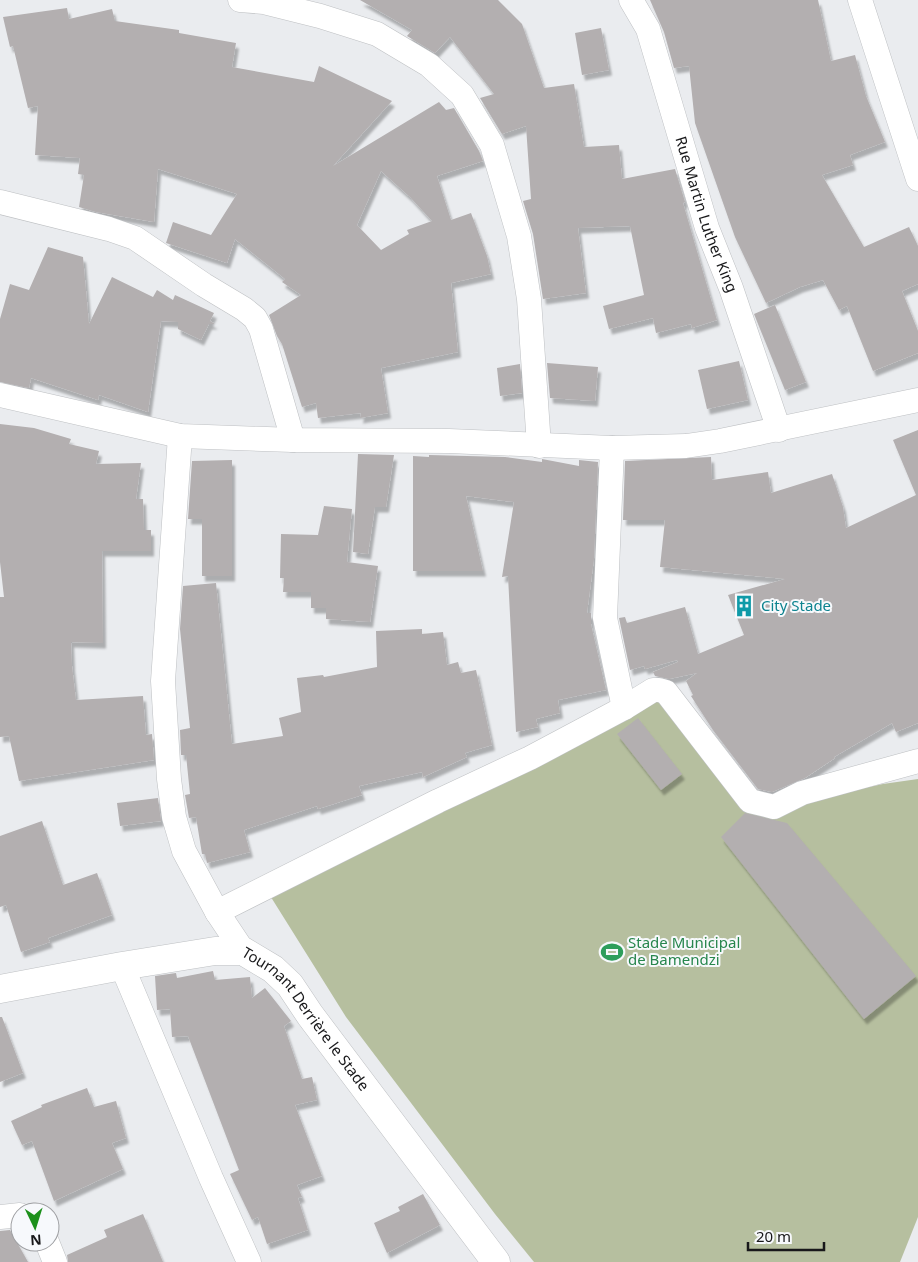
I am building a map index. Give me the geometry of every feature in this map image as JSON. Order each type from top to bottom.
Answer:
[{"type":"street","points":[[240,0],[264,2],[320,16],[377,34],[429,65],[462,95],[492,145],[519,236],[529,299],[539,446]]},
{"type":"street","name":"Rue Martin Luther King","points":[[630,0],[648,29],[707,228],[731,288],[779,430]]},
{"type":"street","points":[[860,0],[918,179]]},
{"type":"street","points":[[0,202],[109,229],[135,238],[204,285],[244,309],[255,318],[262,329],[292,440]]},
{"type":"street","points":[[0,395],[180,436],[292,440],[449,441],[612,448],[686,446],[720,442],[918,400]]},
{"type":"street","points":[[180,436],[163,681],[169,779],[174,817],[184,851],[217,912],[243,951]]},
{"type":"street","points":[[612,448],[605,618],[624,708]]},
{"type":"street","points":[[217,912],[438,801],[530,758],[624,708],[652,690],[666,692],[750,802],[774,807],[802,793],[918,761]]},
{"type":"street","name":"Tournant Derrière le Stade","points":[[0,989],[215,951],[243,951],[273,969],[290,985],[310,1015],[496,1262]]},
{"type":"street","points":[[122,966],[211,1178],[249,1262]]},
{"type":"green space","name":"Stade Municipal de Bamendzi","points":[[658,695],[740,803],[774,807],[883,784],[918,779],[918,1217],[900,1262],[534,1262],[495,1214],[346,1017],[264,886]]},
{"type":"building","points":[[360,0],[498,0],[522,24],[544,88],[574,84],[584,147],[619,145],[622,179],[675,169],[717,320],[692,328],[691,324],[656,333],[653,318],[609,329],[603,306],[644,295],[630,226],[578,228],[586,293],[543,299],[533,234],[523,201],[531,199],[526,126],[502,134],[480,98],[494,94],[450,37],[435,53],[407,36],[412,30]]},
{"type":"building","points":[[650,0],[818,0],[831,61],[855,55],[866,96],[885,142],[850,155],[853,165],[822,175],[864,247],[909,227],[918,246],[918,284],[902,291],[918,331],[918,353],[873,371],[847,306],[839,310],[823,280],[800,287],[766,303],[735,237],[695,123],[689,66],[674,68],[664,32]]},
{"type":"building","points":[[67,8],[69,19],[112,9],[115,21],[179,30],[179,33],[236,43],[232,67],[314,82],[319,66],[392,101],[333,166],[439,102],[446,110],[454,108],[483,161],[437,176],[451,220],[471,213],[487,256],[491,274],[451,283],[458,352],[381,368],[388,413],[360,418],[361,413],[318,418],[316,403],[302,407],[282,344],[269,315],[301,295],[282,282],[285,279],[235,239],[227,263],[166,243],[173,222],[211,235],[237,194],[158,169],[154,222],[96,212],[79,207],[84,175],[78,174],[80,158],[35,155],[38,106],[28,108],[13,46],[10,47],[3,17]],"holes":[[[381,171],[410,197],[432,221],[407,230],[409,234],[381,250],[357,225]]]},
{"type":"building","points":[[601,28],[609,70],[582,75],[575,33]]},
{"type":"building","points":[[48,247],[83,257],[89,324],[112,277],[153,297],[157,290],[173,300],[175,295],[214,313],[210,321],[215,324],[209,324],[201,340],[178,329],[178,322],[161,321],[148,412],[99,395],[98,400],[31,378],[29,388],[0,382],[0,319],[10,284],[29,290]]},
{"type":"building","points":[[775,305],[806,382],[785,390],[754,314]]},
{"type":"building","points":[[739,361],[748,400],[707,409],[698,370]]},
{"type":"building","points":[[547,363],[598,367],[595,401],[550,398]]},
{"type":"building","points":[[520,364],[522,393],[500,396],[497,368]]},
{"type":"building","points":[[0,424],[34,428],[71,439],[69,444],[99,451],[96,464],[141,463],[136,499],[143,499],[144,530],[151,530],[151,551],[102,551],[103,643],[71,642],[72,666],[76,700],[143,696],[146,735],[152,734],[154,760],[19,781],[9,736],[0,737],[0,597],[4,597],[0,562]]},
{"type":"building","points":[[918,430],[918,723],[896,732],[892,723],[834,757],[805,778],[772,792],[758,789],[713,730],[691,696],[693,695],[686,681],[697,673],[669,679],[655,676],[653,672],[678,662],[677,660],[645,669],[644,666],[630,670],[619,618],[625,617],[627,623],[685,607],[698,654],[744,635],[728,595],[785,579],[660,567],[665,520],[623,520],[625,461],[711,457],[712,480],[768,472],[771,493],[832,474],[843,507],[846,528],[916,495],[893,440]]},
{"type":"building","points":[[358,454],[394,455],[386,507],[375,507],[368,554],[353,552]]},
{"type":"building","points":[[429,455],[505,457],[542,462],[542,459],[579,466],[579,460],[598,462],[594,559],[587,613],[591,613],[591,624],[606,690],[558,700],[560,713],[536,719],[538,727],[516,732],[508,576],[502,577],[514,502],[466,496],[483,571],[413,571],[413,456],[429,457]]},
{"type":"building","points":[[232,460],[232,576],[202,576],[202,519],[188,519],[192,461]]},
{"type":"building","points":[[324,506],[352,509],[347,562],[378,566],[370,622],[326,619],[326,608],[311,608],[311,592],[283,592],[284,578],[280,578],[281,534],[318,535]]},
{"type":"building","points":[[216,583],[232,744],[283,736],[279,718],[301,712],[297,678],[323,675],[324,677],[377,667],[376,631],[422,629],[422,634],[443,632],[447,665],[458,662],[461,673],[476,670],[492,745],[465,753],[467,757],[423,777],[422,772],[359,786],[362,795],[318,809],[317,806],[244,830],[250,852],[207,863],[205,854],[202,854],[196,817],[189,818],[185,795],[190,794],[186,755],[181,755],[180,730],[190,728],[180,629],[183,586]]},
{"type":"building","points":[[638,718],[682,774],[661,790],[617,734]]},
{"type":"building","points":[[158,798],[161,821],[120,826],[117,803]]},
{"type":"building","points":[[745,813],[787,823],[916,976],[864,1019],[721,837]]},
{"type":"building","points":[[42,821],[63,885],[97,873],[112,915],[48,938],[50,942],[21,952],[6,905],[0,907],[0,836]]},
{"type":"building","points":[[213,971],[215,980],[250,977],[252,998],[265,988],[291,1021],[284,1026],[302,1079],[312,1077],[317,1100],[295,1105],[322,1176],[297,1185],[302,1197],[298,1198],[308,1230],[267,1244],[258,1217],[252,1220],[230,1174],[239,1170],[188,1036],[172,1037],[170,1009],[157,1010],[155,976],[176,973],[177,978]]},
{"type":"building","points":[[0,1017],[2,1017],[23,1073],[0,1082]]},
{"type":"building","points":[[87,1088],[94,1107],[116,1101],[126,1138],[112,1143],[123,1169],[54,1201],[32,1141],[22,1145],[11,1121],[42,1107],[41,1105]]},
{"type":"building","points":[[423,1194],[440,1225],[387,1253],[374,1223],[400,1211],[398,1207]]},
{"type":"building","points":[[143,1214],[163,1262],[68,1262],[67,1255],[107,1237],[104,1230]]},
{"type":"building","points":[[10,1230],[10,1252],[22,1252],[28,1262],[0,1262],[0,1231]]},
{"type":"place","name":"City Stade","points":[[744,606]]},
{"type":"place","name":"Stade Municipal de Bamendzi","points":[[612,952]]}]
